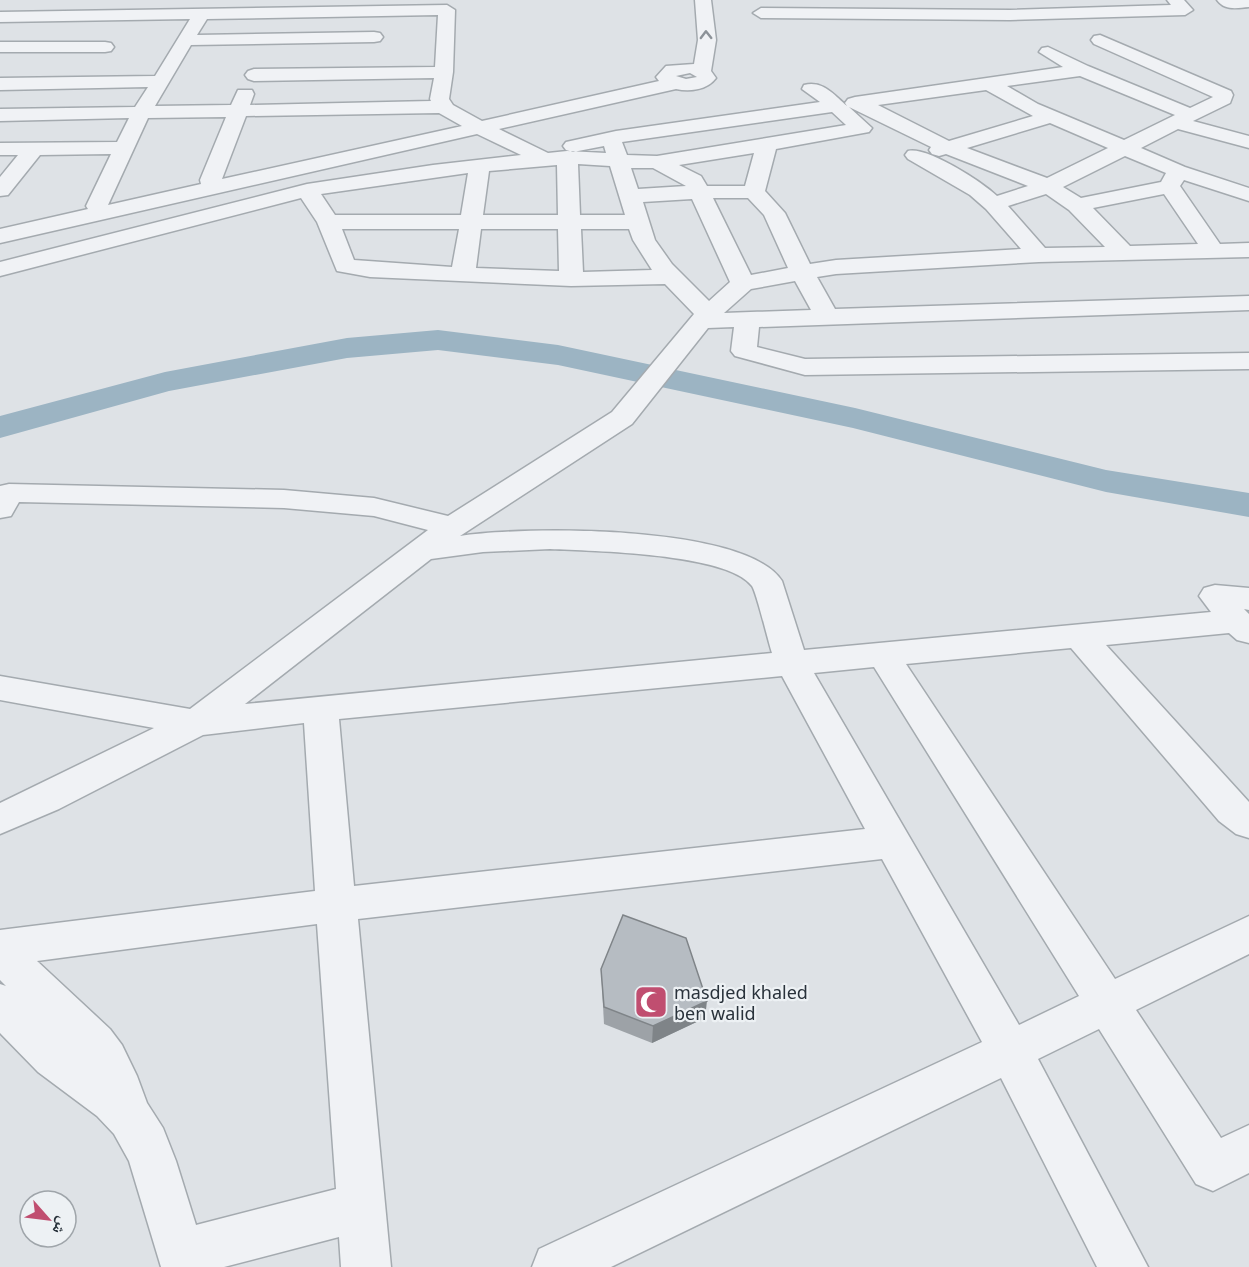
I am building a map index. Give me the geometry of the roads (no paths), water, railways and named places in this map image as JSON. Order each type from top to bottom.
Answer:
[{"type":"street","points":[[0,236],[212,184],[673,77],[701,82],[707,78],[702,71],[707,40],[703,0]]},
{"type":"street","points":[[993,0],[1019,33]]},
{"type":"street","points":[[765,33],[758,7],[926,6],[1004,15],[1185,10],[1175,0]]},
{"type":"street","points":[[1225,0],[1228,3],[1249,2]]},
{"type":"street","points":[[926,6],[949,33]]},
{"type":"street","points":[[0,17],[447,10],[444,72],[439,99],[445,107],[474,124],[550,157],[616,137],[988,83],[1090,73],[1184,56]]},
{"type":"street","points":[[359,73],[385,11]]},
{"type":"street","points":[[76,83],[130,15]]},
{"type":"street","points":[[97,206],[141,113],[201,15]]},
{"type":"street","points":[[185,40],[374,37]]},
{"type":"street","points":[[212,184],[236,111],[270,40]]},
{"type":"street","points":[[994,204],[1048,186],[1184,119],[1222,99],[1224,95],[1100,40]]},
{"type":"street","points":[[0,63],[6,47],[105,47]]},
{"type":"street","points":[[673,77],[682,47]]},
{"type":"street","points":[[1048,52],[1184,119],[1249,142]]},
{"type":"street","points":[[254,75],[444,72]]},
{"type":"street","points":[[474,124],[623,95],[673,77]]},
{"type":"street","points":[[0,84],[160,81]]},
{"type":"street","points":[[988,83],[1051,117],[1125,149],[1173,179],[1249,195]]},
{"type":"street","points":[[810,89],[816,90],[879,136],[978,190],[994,204],[1039,255]]},
{"type":"street","points":[[623,95],[637,120],[613,142],[644,240],[702,321]]},
{"type":"street","points":[[858,103],[946,147],[1048,186],[1077,205],[1124,253]]},
{"type":"street","points":[[0,115],[445,107]]},
{"type":"street","points":[[920,157],[946,147],[1051,117]]},
{"type":"street","points":[[702,126],[724,151]]},
{"type":"street","points":[[2,265],[307,190],[550,157],[657,162],[767,145],[879,136]]},
{"type":"street","points":[[754,192],[767,145]]},
{"type":"street","points":[[0,149],[125,148]]},
{"type":"street","points":[[0,190],[34,149]]},
{"type":"street","points":[[550,157],[568,222],[571,279]]},
{"type":"street","points":[[657,162],[694,180],[743,283]]},
{"type":"street","points":[[463,274],[480,165]]},
{"type":"street","points":[[1077,205],[1173,179]]},
{"type":"street","points":[[1173,179],[1178,197],[1213,250]]},
{"type":"street","points":[[0,228],[97,206],[212,184]]},
{"type":"street","points":[[307,190],[328,222],[345,266],[370,270],[571,279],[670,277]]},
{"type":"street","points":[[629,196],[754,192],[774,213],[802,272],[827,317]]},
{"type":"street","points":[[328,222],[638,222]]},
{"type":"street","points":[[0,819],[46,799],[196,723],[452,527],[622,418],[702,321],[743,283],[836,267],[1039,255],[1249,250]]},
{"type":"street","points":[[702,321],[1249,303]]},
{"type":"street","points":[[747,319],[744,351],[805,368],[1249,361]]},
{"type":"street","points":[[0,509],[9,493],[238,496],[374,507],[452,527]]},
{"type":"street","points":[[423,549],[483,542],[550,539],[660,545],[738,562],[766,581],[792,663],[1010,1051],[1123,1267]]},
{"type":"street","points":[[0,688],[196,723],[320,708],[1079,636],[1245,617]]},
{"type":"street","points":[[1079,636],[1232,810],[1249,823]]},
{"type":"street","points":[[883,655],[1213,1168],[1249,1148]]},
{"type":"street","points":[[320,708],[366,1267]]},
{"type":"street","points":[[0,948],[335,905],[892,842]]},
{"type":"street","points":[[557,1267],[1249,934]]},
{"type":"street","points":[[0,953],[100,1050],[116,1074],[126,1112]]},
{"type":"street","points":[[0,1003],[62,1064],[111,1097],[139,1130],[183,1260],[361,1207]]},
{"type":"waterway","points":[[0,427],[165,382],[347,348],[438,340],[558,355],[855,418],[1106,481],[1249,505]]},
{"type":"place","name":"masdjed khaled ben walid","points":[[651,1002]]}]
